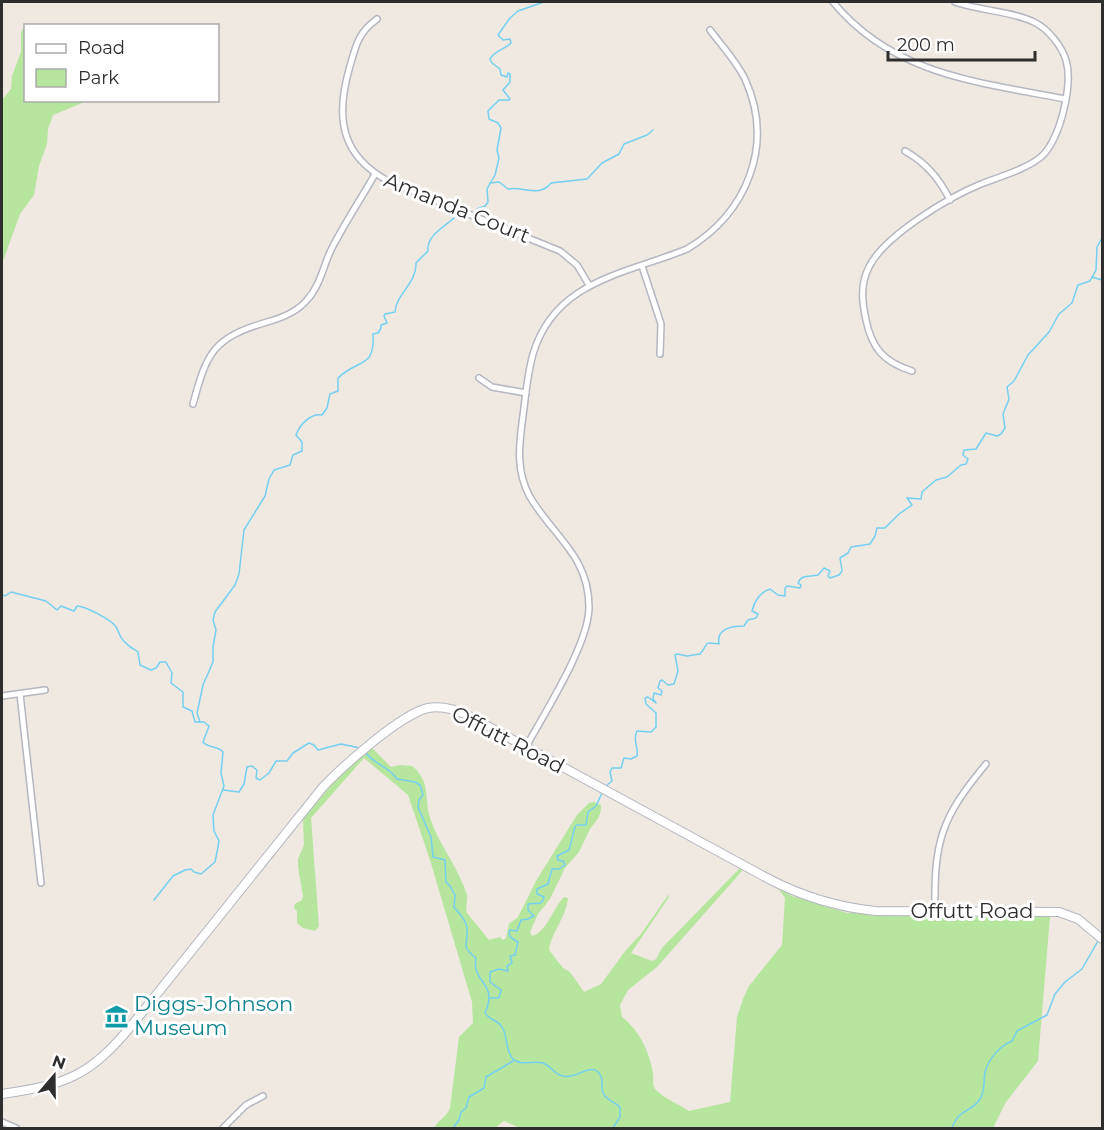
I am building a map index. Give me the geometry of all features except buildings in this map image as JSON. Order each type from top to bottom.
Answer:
[{"type":"street","points":[[833,2],[860,29],[883,47],[920,66],[953,77],[1065,99]]},
{"type":"street","points":[[912,371],[897,366],[872,343],[862,296],[868,268],[879,251],[926,214],[975,186],[1028,165],[1044,154],[1059,125],[1068,82],[1065,59],[1052,36],[1043,28],[1023,18],[955,2]]},
{"type":"street","name":"Amanda Court","points":[[377,19],[364,29],[358,39],[345,81],[342,105],[344,127],[351,148],[358,158],[375,174],[390,182],[560,251],[577,265],[589,285]]},
{"type":"street","points":[[526,747],[581,643],[588,622],[589,607],[587,585],[579,562],[534,503],[522,477],[519,449],[533,353],[544,330],[559,309],[589,285],[687,249],[714,231],[735,207],[749,178],[756,149],[754,106],[744,78],[710,30]]},
{"type":"street","points":[[904,151],[924,163],[933,172],[951,200]]},
{"type":"street","points":[[193,404],[207,360],[223,341],[244,329],[286,315],[308,299],[316,288],[330,251],[375,174]]},
{"type":"street","points":[[642,266],[661,324],[660,354]]},
{"type":"street","points":[[479,378],[492,387],[526,393]]},
{"type":"street","points":[[2,696],[45,690]]},
{"type":"street","points":[[20,694],[41,883]]},
{"type":"street","name":"Offutt Road","points":[[2,1095],[58,1084],[78,1074],[106,1054],[128,1030],[336,773],[413,714],[429,708],[440,707],[463,713],[767,878],[801,894],[834,904],[866,910],[1059,912],[1078,919],[1102,939]]},
{"type":"street","points":[[936,911],[936,862],[944,829],[960,796],[986,764]]},
{"type":"street","points":[[224,1128],[246,1105],[263,1096]]},
{"type":"street","points":[[2,1122],[16,1128]]},
{"type":"green space","points":[[24,28],[24,102],[85,102],[53,115],[48,129],[47,144],[39,166],[34,195],[20,214],[2,264],[2,100],[11,89],[12,76],[21,52],[21,32]]},
{"type":"green space","points":[[372,748],[391,767],[412,766],[422,778],[430,818],[467,895],[467,913],[489,940],[506,938],[509,924],[518,917],[536,881],[577,815],[589,803],[594,802],[601,805],[599,817],[590,829],[579,852],[565,868],[530,932],[532,936],[542,930],[564,897],[568,898],[565,912],[549,950],[563,968],[570,972],[584,992],[601,984],[669,894],[631,953],[652,961],[656,959],[662,948],[740,868],[742,871],[657,967],[628,990],[620,1005],[622,1017],[634,1028],[646,1050],[652,1066],[655,1089],[664,1097],[689,1111],[730,1102],[737,1017],[749,986],[782,945],[785,898],[778,888],[792,896],[847,913],[866,912],[938,917],[1050,917],[1038,1061],[1006,1102],[993,1128],[520,1128],[504,1121],[495,1128],[434,1128],[450,1108],[459,1037],[473,1023],[472,1002],[430,860],[408,795],[364,758],[311,818],[319,926],[315,931],[303,928],[297,923],[297,911],[294,908],[303,896],[298,859],[304,845],[303,819],[340,775]]},
{"type":"waterway","points":[[477,209],[488,202],[487,189],[495,175],[499,158],[497,150],[501,128],[498,123],[489,119],[488,111],[499,100],[510,99],[503,90],[510,82],[510,74],[508,73],[507,77],[501,75],[500,69],[490,59],[511,43],[510,39],[503,40],[498,35],[510,18],[518,11],[544,2]]},
{"type":"waterway","points":[[490,183],[499,182],[508,189],[537,191],[551,183],[587,179],[602,163],[619,154],[624,144],[647,135],[653,130]]},
{"type":"waterway","points":[[200,722],[197,713],[203,685],[213,662],[215,612],[235,585],[239,574],[244,530],[265,496],[269,479],[274,470],[290,465],[293,455],[302,451],[302,442],[296,435],[303,423],[314,416],[322,415],[327,408],[330,394],[338,391],[338,378],[368,358],[373,345],[373,334],[378,333],[381,325],[387,323],[385,314],[395,312],[399,300],[413,277],[416,263],[428,251],[433,236],[454,218]]},
{"type":"waterway","points":[[606,786],[612,781],[610,772],[612,768],[621,768],[624,758],[631,759],[637,756],[635,737],[637,731],[651,732],[656,727],[656,713],[646,704],[645,698],[648,697],[656,703],[653,699],[654,693],[661,695],[662,691],[658,688],[660,681],[668,685],[674,684],[678,671],[675,655],[700,654],[707,644],[719,644],[720,635],[726,629],[744,626],[748,620],[756,618],[758,614],[752,611],[753,608],[758,598],[766,590],[770,589],[778,595],[785,596],[787,586],[800,588],[801,585],[798,583],[801,578],[818,575],[824,568],[830,571],[828,576],[830,578],[839,575],[842,571],[840,558],[848,553],[851,547],[870,544],[877,528],[885,528],[912,505],[907,498],[921,499],[922,492],[936,480],[947,477],[961,465],[966,464],[968,459],[963,455],[964,450],[976,449],[986,433],[997,436],[1001,434],[1005,428],[1003,414],[1009,399],[1007,387],[1014,381],[1028,355],[1049,332],[1059,314],[1072,303],[1078,285],[1090,281],[1096,270],[1097,247],[1102,238]]},
{"type":"waterway","points":[[1092,277],[1102,280]]},
{"type":"waterway","points":[[2,594],[5,596],[11,592],[46,601],[57,610],[61,606],[74,611],[77,606],[81,607],[109,621],[116,627],[124,641],[138,652],[140,665],[151,670],[156,668],[160,662],[166,662],[172,673],[171,683],[183,692],[183,707],[192,711],[195,722],[204,722],[209,726],[203,742],[223,752],[221,773],[224,786],[213,815],[214,831],[219,841],[215,862],[201,874],[191,869],[173,876],[154,900]]},
{"type":"waterway","points":[[223,790],[239,792],[244,784],[247,767],[252,766],[257,770],[256,778],[260,780],[269,773],[276,761],[287,761],[293,753],[309,743],[318,750],[341,744],[360,748]]},
{"type":"waterway","points":[[366,753],[397,779],[420,785],[423,795],[418,807],[431,837],[433,857],[445,860],[446,882],[455,895],[454,907],[466,925],[466,947],[476,958],[477,973],[489,995],[485,1013],[502,1027],[512,1058],[523,1063],[543,1063],[566,1077],[591,1070],[597,1071],[602,1078],[604,1095],[620,1107],[620,1117],[613,1128]]},
{"type":"waterway","points":[[490,998],[499,998],[501,990],[490,982],[490,972],[499,969],[508,971],[507,966],[512,963],[510,956],[515,955],[518,942],[510,937],[510,930],[517,931],[521,920],[534,916],[528,910],[528,904],[540,903],[543,900],[544,897],[537,894],[537,889],[548,884],[552,869],[559,869],[565,865],[563,861],[558,860],[557,856],[569,850],[575,827],[586,825],[588,812],[596,806],[602,793]]},
{"type":"waterway","points":[[952,1128],[958,1117],[973,1107],[982,1096],[985,1072],[992,1057],[1012,1041],[1017,1031],[1047,1015],[1055,994],[1065,982],[1082,969],[1098,941]]},
{"type":"waterway","points":[[453,1128],[461,1112],[466,1108],[469,1097],[484,1088],[486,1077],[513,1061]]},
{"type":"place","name":"Diggs-Johnson Museum","points":[[116,1016]]}]
